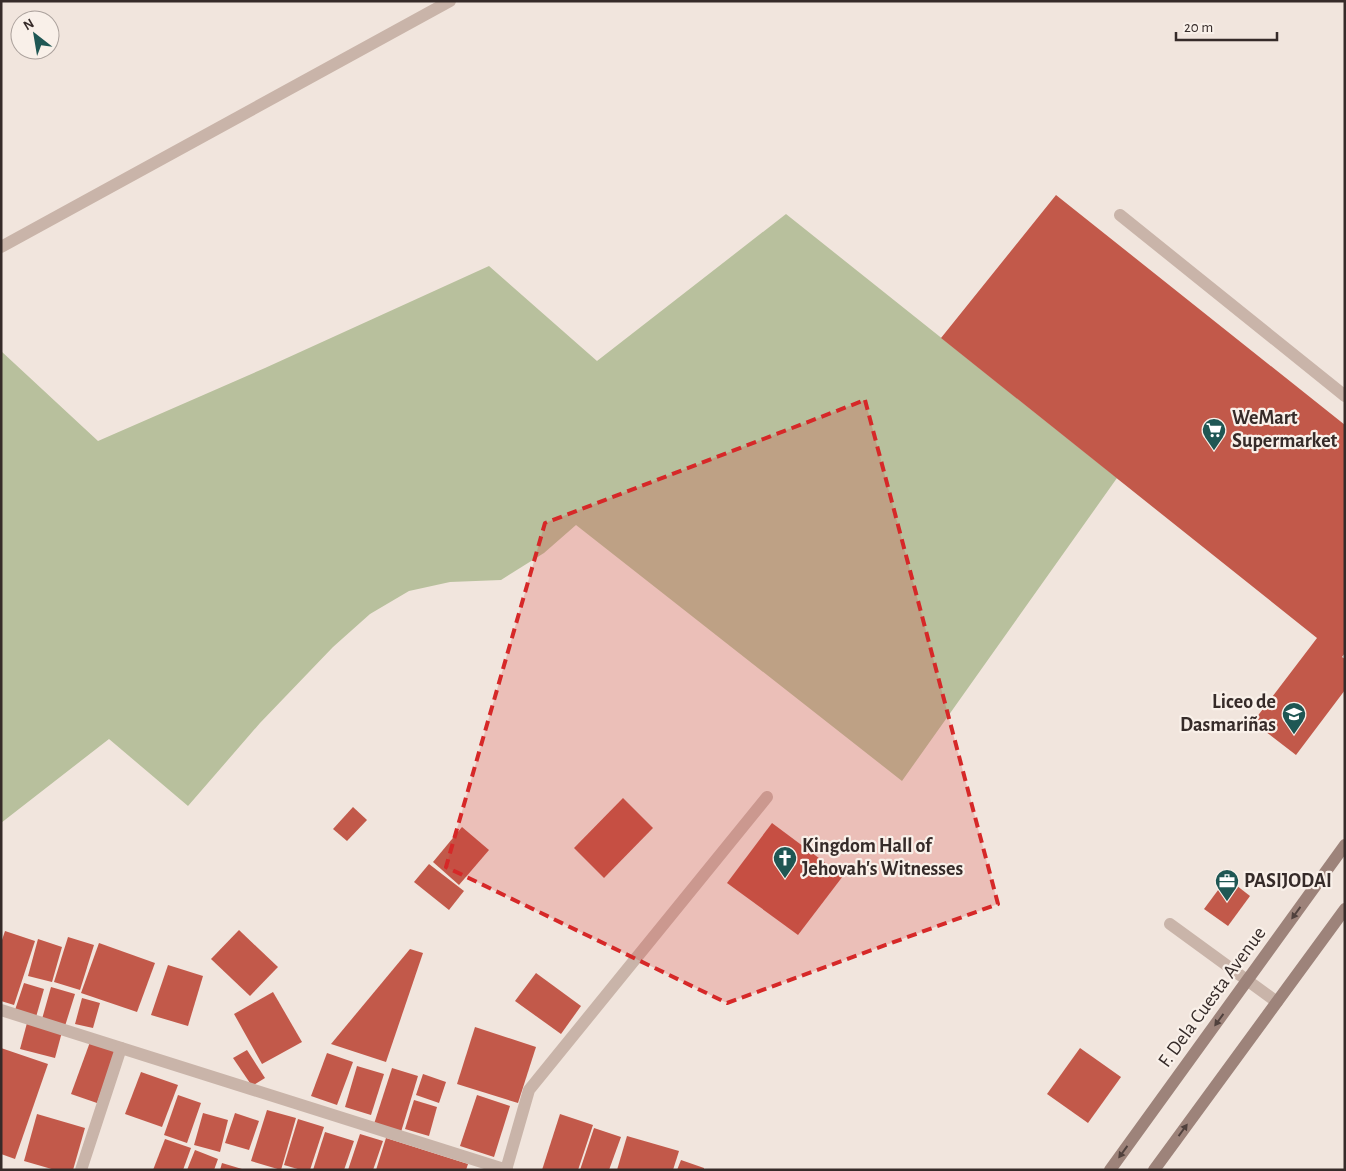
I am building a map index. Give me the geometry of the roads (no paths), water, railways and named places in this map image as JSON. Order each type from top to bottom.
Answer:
[{"type":"street","points":[[1,247],[450,1]]},
{"type":"street","points":[[1120,215],[1345,396]]},
{"type":"street","points":[[1,1010],[506,1170],[529,1090],[767,797]]},
{"type":"street","name":"F. Dela Cuesta Avenue","points":[[1110,1170],[1345,845]]},
{"type":"street","points":[[1154,1170],[1345,909]]},
{"type":"street","points":[[1170,924],[1277,1002]]},
{"type":"street","points":[[81,1170],[121,1048]]},
{"type":"place","name":"WeMart Supermarket","points":[[1214,451]]},
{"type":"place","name":"Liceo de Dasmariñas","points":[[1294,735]]},
{"type":"place","name":"Kingdom Hall of Jehovah's Witnesses","points":[[785,879]]},
{"type":"place","name":"PASIJODAI","points":[[1227,902]]}]
